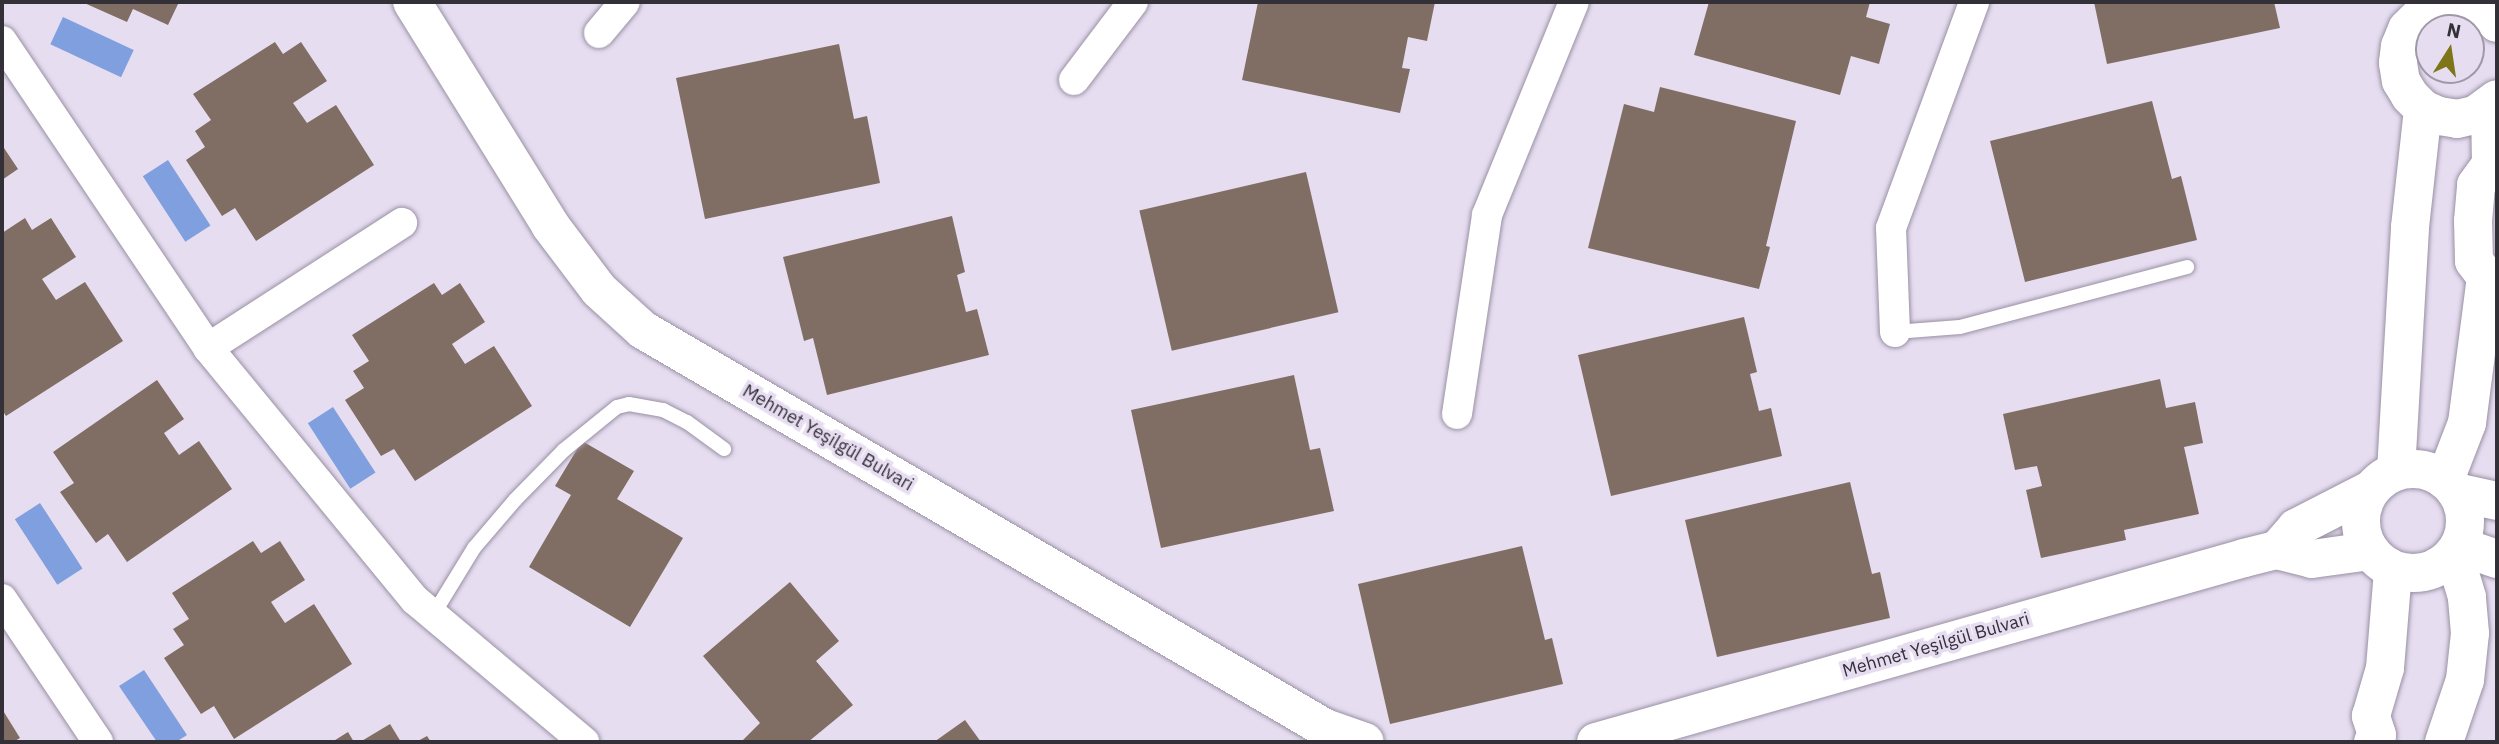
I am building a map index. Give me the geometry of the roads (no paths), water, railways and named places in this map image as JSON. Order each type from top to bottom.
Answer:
[{"type":"main road","name":"Mehmet Yeşilgül Bulvari","points":[[412,2],[551,225],[599,290],[643,330],[1325,727],[1365,742]]},
{"type":"main road","points":[[2494,103],[2475,115],[2457,119],[2439,116],[2423,109],[2401,81],[2398,63],[2400,46],[2407,29],[2420,16],[2449,3],[2471,6],[2487,13],[2497,23]]},
{"type":"main road","points":[[2277,550],[2312,559],[2382,560],[2410,574],[2426,572],[2456,550],[2466,523],[2450,486],[2467,423],[2492,268],[2474,261],[2473,221],[2476,185],[2494,170],[2494,103]]},
{"type":"main road","points":[[2383,481],[2423,109]]},
{"type":"main road","points":[[2363,734],[2385,668],[2382,560],[2361,528],[2362,508],[2383,481],[2413,469],[2450,486],[2497,501]]},
{"type":"main road","name":"Mehmet Yeşilgül Bulvari","points":[[1595,742],[2277,550],[2296,528],[2383,481]]},
{"type":"main road","points":[[2456,550],[2497,559]]},
{"type":"main road","points":[[2444,742],[2465,680],[2470,633],[2467,597],[2456,550]]},
{"type":"street","points":[[599,33],[625,2]]},
{"type":"street","points":[[1074,80],[1133,2]]},
{"type":"street","points":[[1457,414],[1487,215],[1574,2]]},
{"type":"street","points":[[1895,332],[1891,228],[1975,2]]},
{"type":"street","points":[[2,41],[208,348],[415,600],[584,742]]},
{"type":"street","points":[[208,348],[401,223]]},
{"type":"street","points":[[2,599],[98,742]]},
{"type":"lane","points":[[1895,332],[1959,327],[2187,267]]},
{"type":"lane","points":[[433,615],[474,548],[515,500],[564,450],[617,407],[629,404],[663,410],[687,422],[724,449]]},
{"type":"water","points":[[63,17],[134,50],[121,77],[50,44]]},
{"type":"water","points":[[168,160],[210,225],[185,242],[143,176]]},
{"type":"water","points":[[333,407],[375,472],[350,489],[308,423]]},
{"type":"water","points":[[40,503],[82,568],[57,585],[15,519]]},
{"type":"water","points":[[144,670],[187,735],[176,742],[157,742],[119,686]]}]
